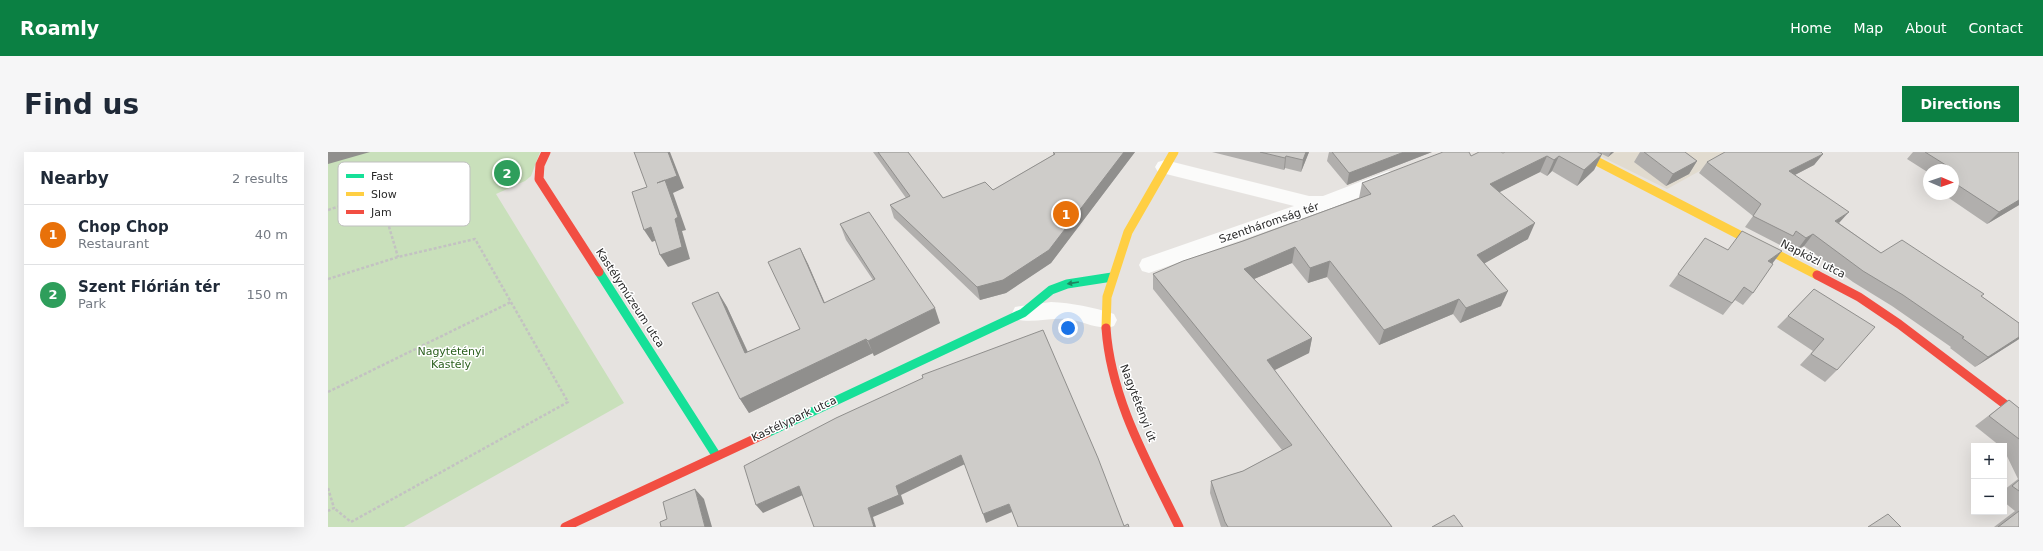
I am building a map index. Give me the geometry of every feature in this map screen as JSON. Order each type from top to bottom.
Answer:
[{"type":"street","name":"Kastélymúzeum utca","points":[[546,152],[541,160],[538,171],[539,179],[716,455]]},
{"type":"street","name":"Napközi utca","points":[[1579,152],[1859,297],[1899,324],[2019,415]]},
{"type":"street","name":"Szentháromság tér","points":[[1169,159],[1309,203],[1325,203]]},
{"type":"street","name":"Nagytétényi út","points":[[1169,159],[1128,232],[1112,277],[1107,297],[1106,346],[1112,374],[1137,438],[1179,527]]},
{"type":"street","points":[[1325,203],[1404,172]]},
{"type":"street","name":"Szentháromság tér","points":[[1149,265],[1325,203]]},
{"type":"street","name":"Kastélypark utca","points":[[565,527],[716,455],[1023,313],[1051,290],[1067,284],[1112,277]]},
{"type":"street","name":"Kastélypark utca","points":[[1023,313],[1051,310],[1068,311],[1106,320]]},
{"type":"path","points":[[328,210],[338,207]]},
{"type":"path","points":[[389,226],[398,257]]},
{"type":"path","points":[[328,279],[398,257],[475,239],[568,402],[351,522],[334,508],[328,488]]},
{"type":"path","points":[[328,392],[511,302]]},
{"type":"path","points":[[328,511],[334,508]]},
{"type":"shaded area","points":[[1592,152],[1734,152],[1667,189]]},
{"type":"green space","name":"Nagytétényi Kastély","points":[[328,152],[540,152],[531,176],[525,181],[496,194],[624,403],[404,527],[328,527]]},
{"type":"building","points":[[634,152],[668,152],[677,176],[665,180],[678,217],[675,219],[682,247],[660,255],[651,227],[644,230],[632,192],[647,187]]},
{"type":"building","points":[[878,152],[908,152],[943,198],[985,182],[993,190],[1055,154],[1053,152],[1124,152],[1049,250],[1003,280],[977,287],[890,205],[910,196]]},
{"type":"building","points":[[1260,152],[1306,152],[1303,160],[1286,156],[1285,158]]},
{"type":"building","points":[[1332,152],[1404,152],[1349,173]]},
{"type":"building","points":[[1443,152],[1469,152],[1471,156],[1479,152],[1597,152],[1602,154],[1584,170],[1559,156],[1554,160],[1547,156],[1490,184],[1535,223],[1477,255],[1508,291],[1466,308],[1459,299],[1384,330],[1330,261],[1310,268],[1295,247],[1244,269],[1312,338],[1267,360],[1392,527],[1228,527],[1211,481],[1243,471],[1292,445],[1153,274],[1183,261],[1243,241],[1371,194],[1362,183]]},
{"type":"building","points":[[1644,152],[1685,152],[1697,161],[1673,174]]},
{"type":"building","points":[[1725,152],[1821,152],[1823,154],[1789,171],[1849,212],[1835,221],[1881,253],[1902,240],[1984,294],[1981,296],[2019,323],[2019,337],[1988,357],[1962,338],[1964,337],[1903,295],[1863,271],[1813,234],[1806,238],[1796,231],[1793,236],[1753,216],[1761,204],[1707,162]]},
{"type":"building","points":[[1925,152],[2019,152],[2019,200],[1999,212],[1959,186],[1959,164],[1944,164]]},
{"type":"building","points":[[869,212],[935,308],[868,341],[866,339],[740,399],[692,303],[718,292],[745,353],[800,329],[768,262],[800,248],[824,303],[875,279],[840,224]]},
{"type":"building","points":[[1742,231],[1782,251],[1768,261],[1773,264],[1753,293],[1744,287],[1732,303],[1678,274],[1705,238],[1728,250]]},
{"type":"building","points":[[1814,289],[1875,327],[1837,370],[1811,354],[1824,339],[1788,316]]},
{"type":"building","points":[[1043,330],[1098,458],[1124,526],[1128,524],[1129,527],[1018,527],[1009,504],[983,514],[961,455],[896,486],[899,495],[868,508],[874,527],[814,527],[799,486],[756,505],[744,466],[836,418],[923,378],[922,375]]},
{"type":"building","points":[[2009,400],[2019,408],[2019,439],[1989,416]]},
{"type":"building","points":[[2019,480],[2019,491],[2012,486]]},
{"type":"building","points":[[695,489],[705,527],[661,527],[660,522],[667,519],[663,502]]},
{"type":"building","points":[[2019,511],[2019,527],[1998,527]]},
{"type":"building","points":[[1888,514],[1901,527],[1868,527]]},
{"type":"building","points":[[1454,515],[1463,527],[1432,527]]},
{"type":"traffic: fast","points":[[599,272],[716,455]]},
{"type":"traffic: fast","points":[[767,433],[1023,313],[1051,290],[1067,284],[1112,277]]},
{"type":"traffic: slow","points":[[1106,328],[1107,297],[1128,232],[1174,152]]},
{"type":"traffic: slow","points":[[1579,152],[1817,275]]},
{"type":"traffic: jam","points":[[546,152],[540,165],[539,179],[599,272]]},
{"type":"traffic: jam","points":[[1817,275],[1859,297],[1899,324],[2019,415]]},
{"type":"traffic: jam","points":[[1106,328],[1108,352],[1113,377],[1122,403],[1144,456],[1179,527]]},
{"type":"traffic: jam","points":[[565,527],[767,433]]},
{"type":"place","name":"Szent Flórián tér","points":[[507,173]]},
{"type":"place","name":"Chop Chop","points":[[1066,214]]}]
